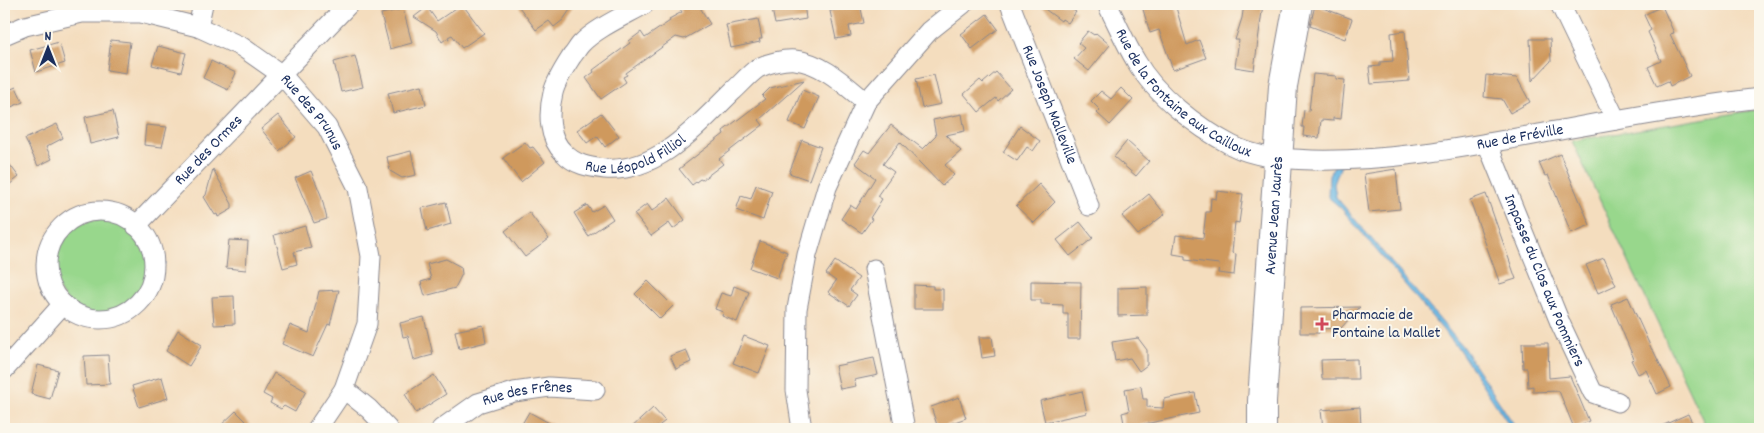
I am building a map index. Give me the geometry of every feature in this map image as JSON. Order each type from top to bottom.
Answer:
[{"type":"street","points":[[198,27],[203,4]]},
{"type":"street","points":[[282,75],[349,4]]},
{"type":"street","name":"Rue Léopold Filliol","points":[[645,4],[606,25],[581,44],[563,71],[553,92],[550,115],[551,134],[558,147],[571,161],[589,167],[631,168],[676,145],[758,68],[776,62],[794,60],[811,64],[831,74],[866,102]]},
{"type":"street","points":[[802,429],[796,390],[797,309],[807,255],[827,187],[866,102],[929,32],[963,4]]},
{"type":"street","name":"Rue Joseph Malleville","points":[[1010,4],[1088,206]]},
{"type":"street","name":"Rue de la Fontaine aux Cailloux","points":[[1107,4],[1136,63],[1161,95],[1189,118],[1231,145],[1252,153],[1279,159]]},
{"type":"street","name":"Avenue Jean Jaurès","points":[[1262,429],[1265,354],[1283,86],[1298,4]]},
{"type":"street","points":[[1560,4],[1616,120]]},
{"type":"street","name":"Rue des Prunus","points":[[4,36],[25,26],[82,13],[141,13],[198,27],[242,47],[282,75],[327,127],[358,188],[371,256],[371,266],[366,324],[344,389],[317,429]]},
{"type":"street","name":"Rue des Ormes","points":[[136,226],[282,75]]},
{"type":"street","name":"Rue de Fréville","points":[[1279,159],[1338,160],[1398,157],[1676,109],[1760,98]]},
{"type":"street","name":"Impasse du Clos aux Pommiers","points":[[1487,143],[1561,325],[1593,393],[1618,402]]},
{"type":"street","points":[[100,212],[121,216],[136,226],[147,239],[153,254],[154,271],[148,289],[138,304],[122,315],[105,319],[82,316],[63,304],[50,285],[46,268],[48,251],[56,235],[68,222],[77,217],[100,212]]},
{"type":"street","points":[[874,269],[905,429]]},
{"type":"street","points":[[4,370],[63,304]]},
{"type":"street","name":"Rue des Frênes","points":[[441,429],[478,403],[514,392],[549,387],[595,390]]},
{"type":"street","points":[[344,389],[369,409],[388,429]]},
{"type":"green space","points":[[158,4],[192,4],[187,9]]},
{"type":"green space","points":[[1760,109],[1760,429],[1707,429],[1572,141]]},
{"type":"green space","points":[[101,219],[119,223],[135,233],[145,249],[149,267],[145,285],[135,301],[119,311],[101,315],[83,311],[67,301],[57,285],[53,267],[57,249],[67,233],[83,223]]},
{"type":"water","points":[[1335,164],[1341,165],[1334,184],[1336,197],[1462,346],[1517,429],[1512,429],[1458,348],[1341,208],[1328,197],[1329,175]]},
{"type":"building","points":[[462,4],[484,33],[462,48],[452,35],[448,37],[449,40],[446,39],[442,42],[436,31],[414,17],[427,7],[437,21]]},
{"type":"building","points":[[517,4],[574,4],[563,20],[554,27],[549,21],[536,30]]},
{"type":"building","points":[[689,4],[698,4],[710,24],[684,39],[676,37],[626,73],[627,75],[623,77],[626,82],[601,99],[586,78],[594,72],[593,70],[630,43],[629,41],[641,32],[645,38],[670,21],[669,19],[682,12],[680,9]]},
{"type":"building","points":[[771,4],[804,4],[806,19],[775,24]]},
{"type":"building","points":[[844,4],[860,4],[864,23],[849,26],[851,36],[836,39],[830,11],[845,8]]},
{"type":"building","points":[[1038,4],[1073,4],[1070,8],[1076,12],[1068,23],[1062,19],[1061,21]]},
{"type":"building","points":[[1149,4],[1175,4],[1187,45],[1199,40],[1206,58],[1173,70],[1159,30],[1150,33],[1142,6]]},
{"type":"building","points":[[1244,4],[1263,4],[1254,70],[1235,67],[1239,40],[1235,40]]},
{"type":"building","points":[[1315,5],[1352,19],[1345,39],[1310,26]]},
{"type":"building","points":[[1662,6],[1674,33],[1670,34],[1690,76],[1670,86],[1668,81],[1657,86],[1648,67],[1661,61],[1648,32],[1651,30],[1644,15]]},
{"type":"building","points":[[403,9],[412,43],[390,49],[381,14]]},
{"type":"building","points":[[987,14],[998,29],[972,49],[961,34]]},
{"type":"building","points":[[758,19],[762,39],[759,39],[760,42],[731,48],[726,25]]},
{"type":"building","points":[[1088,31],[1094,35],[1096,33],[1110,45],[1089,71],[1074,59],[1084,48],[1078,43]]},
{"type":"building","points":[[1405,31],[1409,81],[1371,84],[1369,67],[1380,66],[1380,62],[1393,61],[1391,33]]},
{"type":"building","points":[[1530,39],[1550,39],[1551,61],[1532,81]]},
{"type":"building","points":[[111,40],[130,42],[126,73],[107,70]]},
{"type":"building","points":[[59,42],[65,63],[36,72],[30,50]]},
{"type":"building","points":[[158,46],[186,53],[181,72],[152,65]]},
{"type":"building","points":[[355,56],[363,87],[341,92],[334,62]]},
{"type":"building","points":[[211,61],[236,73],[228,90],[203,78]]},
{"type":"building","points":[[996,72],[1011,89],[998,101],[996,98],[979,112],[964,94],[980,80],[983,83]]},
{"type":"building","points":[[1313,74],[1336,76],[1336,79],[1345,80],[1341,119],[1333,118],[1333,121],[1321,120],[1319,138],[1303,136],[1304,127],[1302,127],[1304,110],[1309,111]]},
{"type":"building","points":[[934,75],[941,104],[922,108],[916,79]]},
{"type":"building","points":[[1486,75],[1517,78],[1530,102],[1510,113],[1502,99],[1484,97]]},
{"type":"building","points":[[804,80],[759,120],[763,125],[719,159],[723,164],[692,185],[679,169],[724,134],[723,131],[765,99],[762,96],[770,88]]},
{"type":"building","points":[[422,85],[426,105],[393,113],[388,93]]},
{"type":"building","points":[[16,87],[23,102],[4,110],[4,92]]},
{"type":"building","points":[[1121,88],[1133,100],[1110,125],[1097,113],[1100,110],[1091,101],[1101,91],[1111,99]]},
{"type":"building","points":[[802,90],[819,97],[805,129],[789,122]]},
{"type":"building","points":[[113,111],[119,137],[90,144],[85,117]]},
{"type":"building","points":[[601,113],[619,136],[605,147],[597,136],[587,143],[577,130]]},
{"type":"building","points":[[962,114],[965,131],[946,135],[961,151],[945,165],[954,175],[942,186],[900,142],[883,164],[894,172],[877,196],[882,199],[870,218],[872,219],[862,233],[841,219],[850,205],[856,209],[875,178],[855,163],[864,150],[869,153],[891,125],[923,149],[936,136],[933,120]]},
{"type":"building","points":[[278,115],[296,137],[279,151],[261,129]]},
{"type":"building","points":[[57,124],[63,138],[46,147],[52,159],[38,166],[25,139]]},
{"type":"building","points":[[146,125],[167,127],[162,147],[144,145]]},
{"type":"building","points":[[1020,126],[1040,141],[1033,151],[1027,147],[1017,161],[1003,152]]},
{"type":"building","points":[[802,140],[821,147],[809,180],[789,173]]},
{"type":"building","points":[[1127,141],[1149,161],[1136,176],[1114,157]]},
{"type":"building","points":[[525,142],[530,148],[533,147],[545,162],[521,182],[503,158]]},
{"type":"building","points":[[411,151],[416,175],[402,178],[390,171],[387,157]]},
{"type":"building","points":[[1560,154],[1590,225],[1571,233],[1548,175],[1545,176],[1539,163]]},
{"type":"building","points":[[4,157],[19,177],[4,189]]},
{"type":"building","points":[[213,169],[232,204],[232,209],[218,217],[204,197]]},
{"type":"building","points":[[1396,169],[1400,209],[1369,212],[1364,174]]},
{"type":"building","points":[[311,171],[321,195],[327,219],[314,223],[295,178]]},
{"type":"building","points":[[1039,184],[1055,202],[1034,223],[1016,206]]},
{"type":"building","points":[[756,185],[772,191],[763,220],[736,210],[741,196],[751,199]]},
{"type":"building","points":[[1217,191],[1243,194],[1239,223],[1235,222],[1232,253],[1236,254],[1234,275],[1218,273],[1219,264],[1185,260],[1185,256],[1173,254],[1176,235],[1203,238],[1206,212],[1210,212],[1211,198],[1216,199]]},
{"type":"building","points":[[1149,194],[1165,214],[1138,235],[1122,216]]},
{"type":"building","points":[[1486,194],[1516,279],[1500,284],[1470,200]]},
{"type":"building","points":[[669,198],[685,220],[673,229],[669,223],[651,236],[634,214],[647,204],[652,211]]},
{"type":"building","points":[[446,202],[451,224],[427,231],[422,208]]},
{"type":"building","points":[[587,205],[592,212],[604,205],[613,219],[588,236],[574,213]]},
{"type":"building","points":[[529,212],[549,239],[525,257],[505,231]]},
{"type":"building","points":[[1080,222],[1093,238],[1070,256],[1057,240]]},
{"type":"building","points":[[305,226],[311,248],[294,252],[297,264],[283,268],[274,235]]},
{"type":"building","points":[[229,240],[248,241],[246,270],[226,268]]},
{"type":"building","points":[[760,241],[787,252],[777,278],[750,268]]},
{"type":"building","points":[[1604,258],[1616,285],[1598,293],[1586,265]]},
{"type":"building","points":[[446,259],[461,267],[462,274],[455,288],[425,296],[421,282],[431,279],[427,264]]},
{"type":"building","points":[[835,261],[859,278],[850,290],[857,295],[849,306],[828,292],[836,281],[826,274]]},
{"type":"building","points":[[648,281],[673,306],[660,319],[635,294]]},
{"type":"building","points":[[1031,281],[1081,282],[1080,339],[1068,339],[1068,314],[1063,314],[1063,305],[1041,304],[1041,300],[1031,300]]},
{"type":"building","points":[[914,285],[933,286],[933,289],[943,289],[943,309],[914,309]]},
{"type":"building","points":[[734,286],[749,292],[737,322],[722,316],[723,312],[715,309],[721,293],[731,296]]},
{"type":"building","points":[[1147,287],[1147,315],[1118,316],[1118,288]]},
{"type":"building","points":[[339,290],[330,325],[328,324],[313,357],[282,344],[290,325],[309,333],[319,291]]},
{"type":"building","points":[[234,296],[235,324],[214,325],[212,297]]},
{"type":"building","points":[[1628,297],[1671,387],[1657,394],[1646,370],[1638,374],[1631,360],[1634,359],[1611,304]]},
{"type":"building","name":"Pharmacie de Fontaine la Mallet","points":[[1360,307],[1341,328],[1319,329],[1319,333],[1300,333],[1300,308]]},
{"type":"building","points":[[424,317],[433,355],[414,360],[408,336],[403,337],[400,323]]},
{"type":"building","points":[[483,325],[486,342],[459,349],[455,331]]},
{"type":"building","points":[[178,330],[202,345],[189,366],[166,351]]},
{"type":"building","points":[[744,336],[770,346],[759,373],[733,363]]},
{"type":"building","points":[[979,337],[992,337],[995,356],[982,358]]},
{"type":"building","points":[[1138,338],[1147,350],[1147,365],[1139,371],[1130,358],[1115,361],[1112,342]]},
{"type":"building","points":[[1522,343],[1548,343],[1549,378],[1570,376],[1589,421],[1574,428],[1559,391],[1533,392],[1533,386],[1528,387],[1527,368],[1523,368]]},
{"type":"building","points":[[686,350],[691,362],[676,369],[670,356]]},
{"type":"building","points":[[108,355],[110,384],[86,385],[84,356]]},
{"type":"building","points":[[874,358],[878,375],[854,380],[856,386],[840,389],[835,366]]},
{"type":"building","points":[[1357,359],[1358,379],[1322,379],[1321,360]]},
{"type":"building","points":[[38,365],[58,370],[50,399],[31,394]]},
{"type":"building","points":[[274,373],[306,391],[295,412],[284,406],[281,409],[270,403],[272,399],[263,394]]},
{"type":"building","points":[[434,375],[446,394],[416,413],[405,394]]},
{"type":"building","points":[[162,377],[168,398],[139,407],[132,386]]},
{"type":"building","points":[[1141,386],[1143,399],[1147,399],[1147,407],[1163,408],[1164,399],[1195,393],[1199,413],[1125,428],[1122,413],[1129,411],[1125,389]]},
{"type":"building","points":[[1082,391],[1087,413],[1045,422],[1040,401]]},
{"type":"building","points":[[959,397],[966,418],[938,428],[931,407]]},
{"type":"building","points":[[1360,407],[1361,427],[1323,429],[1321,410]]},
{"type":"building","points":[[653,408],[665,421],[655,429],[630,429]]},
{"type":"building","points":[[236,411],[254,429],[217,429]]},
{"type":"building","points":[[529,412],[560,429],[519,429]]},
{"type":"building","points":[[1688,414],[1695,429],[1655,429]]},
{"type":"place","name":"Pharmacie de Fontaine la Mallet","points":[[1322,324]]}]
